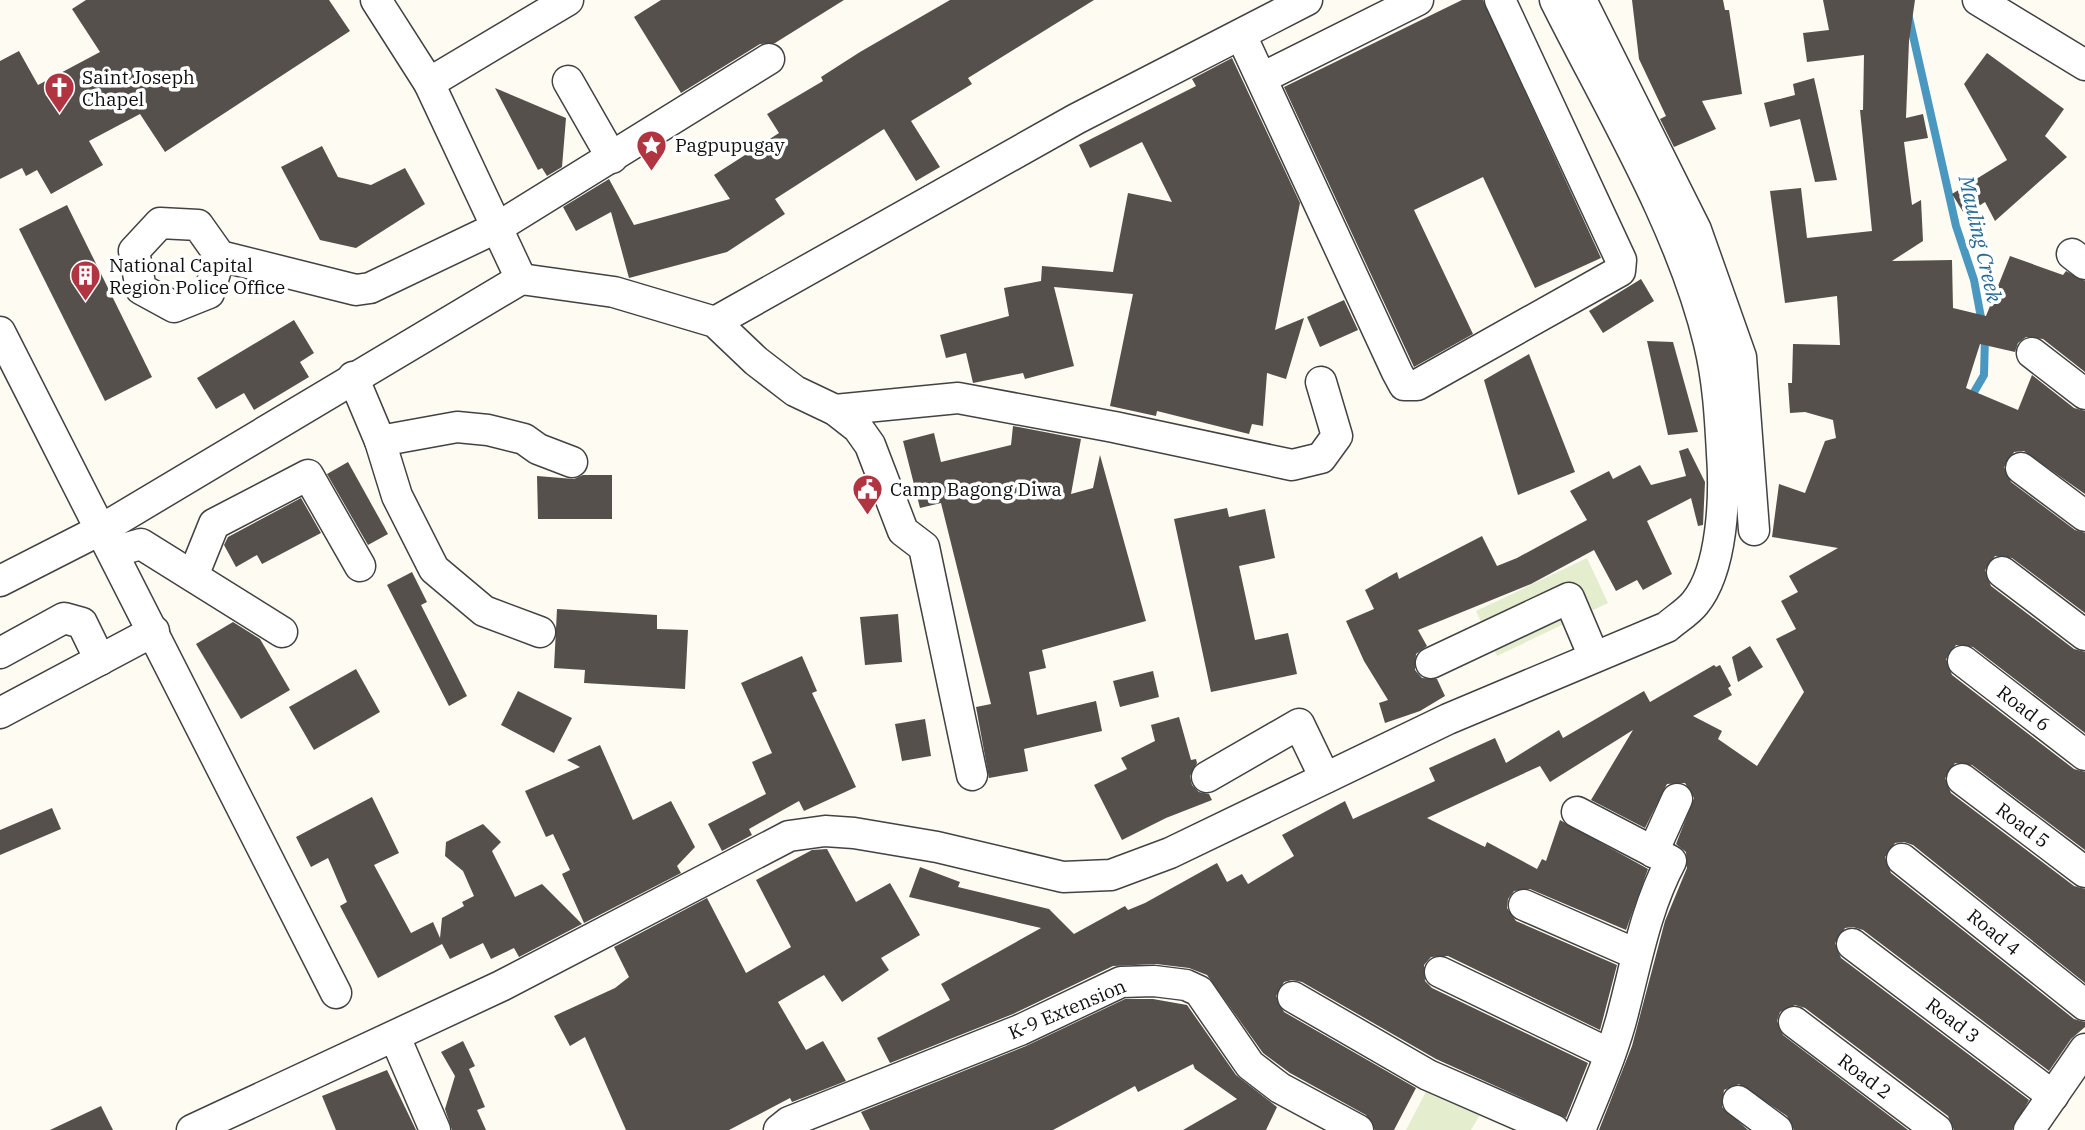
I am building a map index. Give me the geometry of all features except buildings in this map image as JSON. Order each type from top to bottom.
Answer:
[{"type":"street","points":[[376,0],[429,83],[521,279]]},
{"type":"street","points":[[429,83],[568,0]]},
{"type":"street","points":[[715,322],[1076,119],[1307,0]]},
{"type":"street","points":[[1262,78],[1418,0]]},
{"type":"street","points":[[1241,35],[1397,372],[1404,385],[1418,385],[1620,271],[1621,260],[1500,0]]},
{"type":"street","points":[[192,1130],[501,986],[789,836],[825,831],[854,833],[937,847],[1063,877],[1111,875],[1170,853],[1448,719],[1667,627],[1696,602],[1712,563],[1721,525],[1724,483],[1718,391],[1694,292],[1664,219],[1555,0]]},
{"type":"street","points":[[1581,0],[1696,230],[1741,357],[1754,530]]},
{"type":"street","points":[[1978,0],[2085,65]]},
{"type":"street","points":[[220,256],[356,290],[370,288],[498,228],[769,58]]},
{"type":"street","points":[[568,81],[612,158]]},
{"type":"street","points":[[0,581],[108,541],[353,377],[521,279],[614,292],[715,322],[756,361],[795,391],[835,410],[858,428],[870,445],[903,531],[924,547],[972,775]]},
{"type":"street","points":[[3,344],[108,541],[336,993]]},
{"type":"street","points":[[2032,353],[2085,394]]},
{"type":"street","points":[[353,377],[380,441],[397,496],[434,569],[484,611],[540,632]]},
{"type":"street","points":[[835,410],[958,398],[1114,427],[1292,465],[1321,458],[1337,436],[1321,382]]},
{"type":"street","points":[[380,441],[457,427],[488,430],[524,439],[538,449],[572,462]]},
{"type":"street","points":[[2021,468],[2085,516]]},
{"type":"street","points":[[193,576],[214,524],[308,475],[359,566]]},
{"type":"street","points":[[108,541],[141,544],[282,632]]},
{"type":"street","points":[[2002,572],[2085,635]]},
{"type":"street","points":[[1431,663],[1569,598],[1594,657]]},
{"type":"street","points":[[0,653],[64,618],[82,624],[100,660]]},
{"type":"street","points":[[0,713],[154,631]]},
{"type":"street","name":"Road 6","points":[[1963,661],[2085,755]]},
{"type":"street","points":[[1207,777],[1299,724],[1325,778]]},
{"type":"street","name":"Road 5","points":[[1962,779],[2085,872]]},
{"type":"street","points":[[1653,852],[1677,799]]},
{"type":"street","points":[[1577,812],[1671,861],[1661,879],[1636,954],[1610,1054],[1580,1130]]},
{"type":"street","name":"Road 4","points":[[1902,859],[2085,1005]]},
{"type":"street","points":[[1524,905],[1636,954]]},
{"type":"street","name":"Road 3","points":[[1852,944],[2053,1096]]},
{"type":"street","points":[[1440,972],[1610,1054]]},
{"type":"street","name":"K-9 Extension","points":[[779,1130],[789,1122],[1020,1030],[1100,991],[1135,980],[1186,985],[1199,991],[1250,1065],[1280,1088],[1358,1130]]},
{"type":"street","points":[[1293,997],[1428,1075],[1554,1130]]},
{"type":"street","name":"Road 2","points":[[1794,1022],[1937,1130]]},
{"type":"street","points":[[395,1037],[435,1130]]},
{"type":"street","points":[[2029,1130],[2085,1049]]},
{"type":"street","points":[[1738,1101],[1777,1130]]},
{"type":"green space","points":[[1587,558],[1608,603],[1497,656],[1476,611]]},
{"type":"green space","points":[[1432,1080],[1485,1106],[1471,1130],[1406,1130]]},
{"type":"waterway","name":"Mauling Creek","points":[[1905,0],[1956,226],[1974,280],[1982,323]]},
{"type":"waterway","name":"Mauling Creek","points":[[1970,399],[1984,375],[1985,336]]},
{"type":"place","name":"Saint Joseph Chapel","points":[[59,115]]},
{"type":"place","name":"Pagpupugay","points":[[652,172]]},
{"type":"place","name":"National Capital Region Police Office","points":[[86,303]]},
{"type":"place","name":"Camp Bagong Diwa","points":[[867,516]]}]
